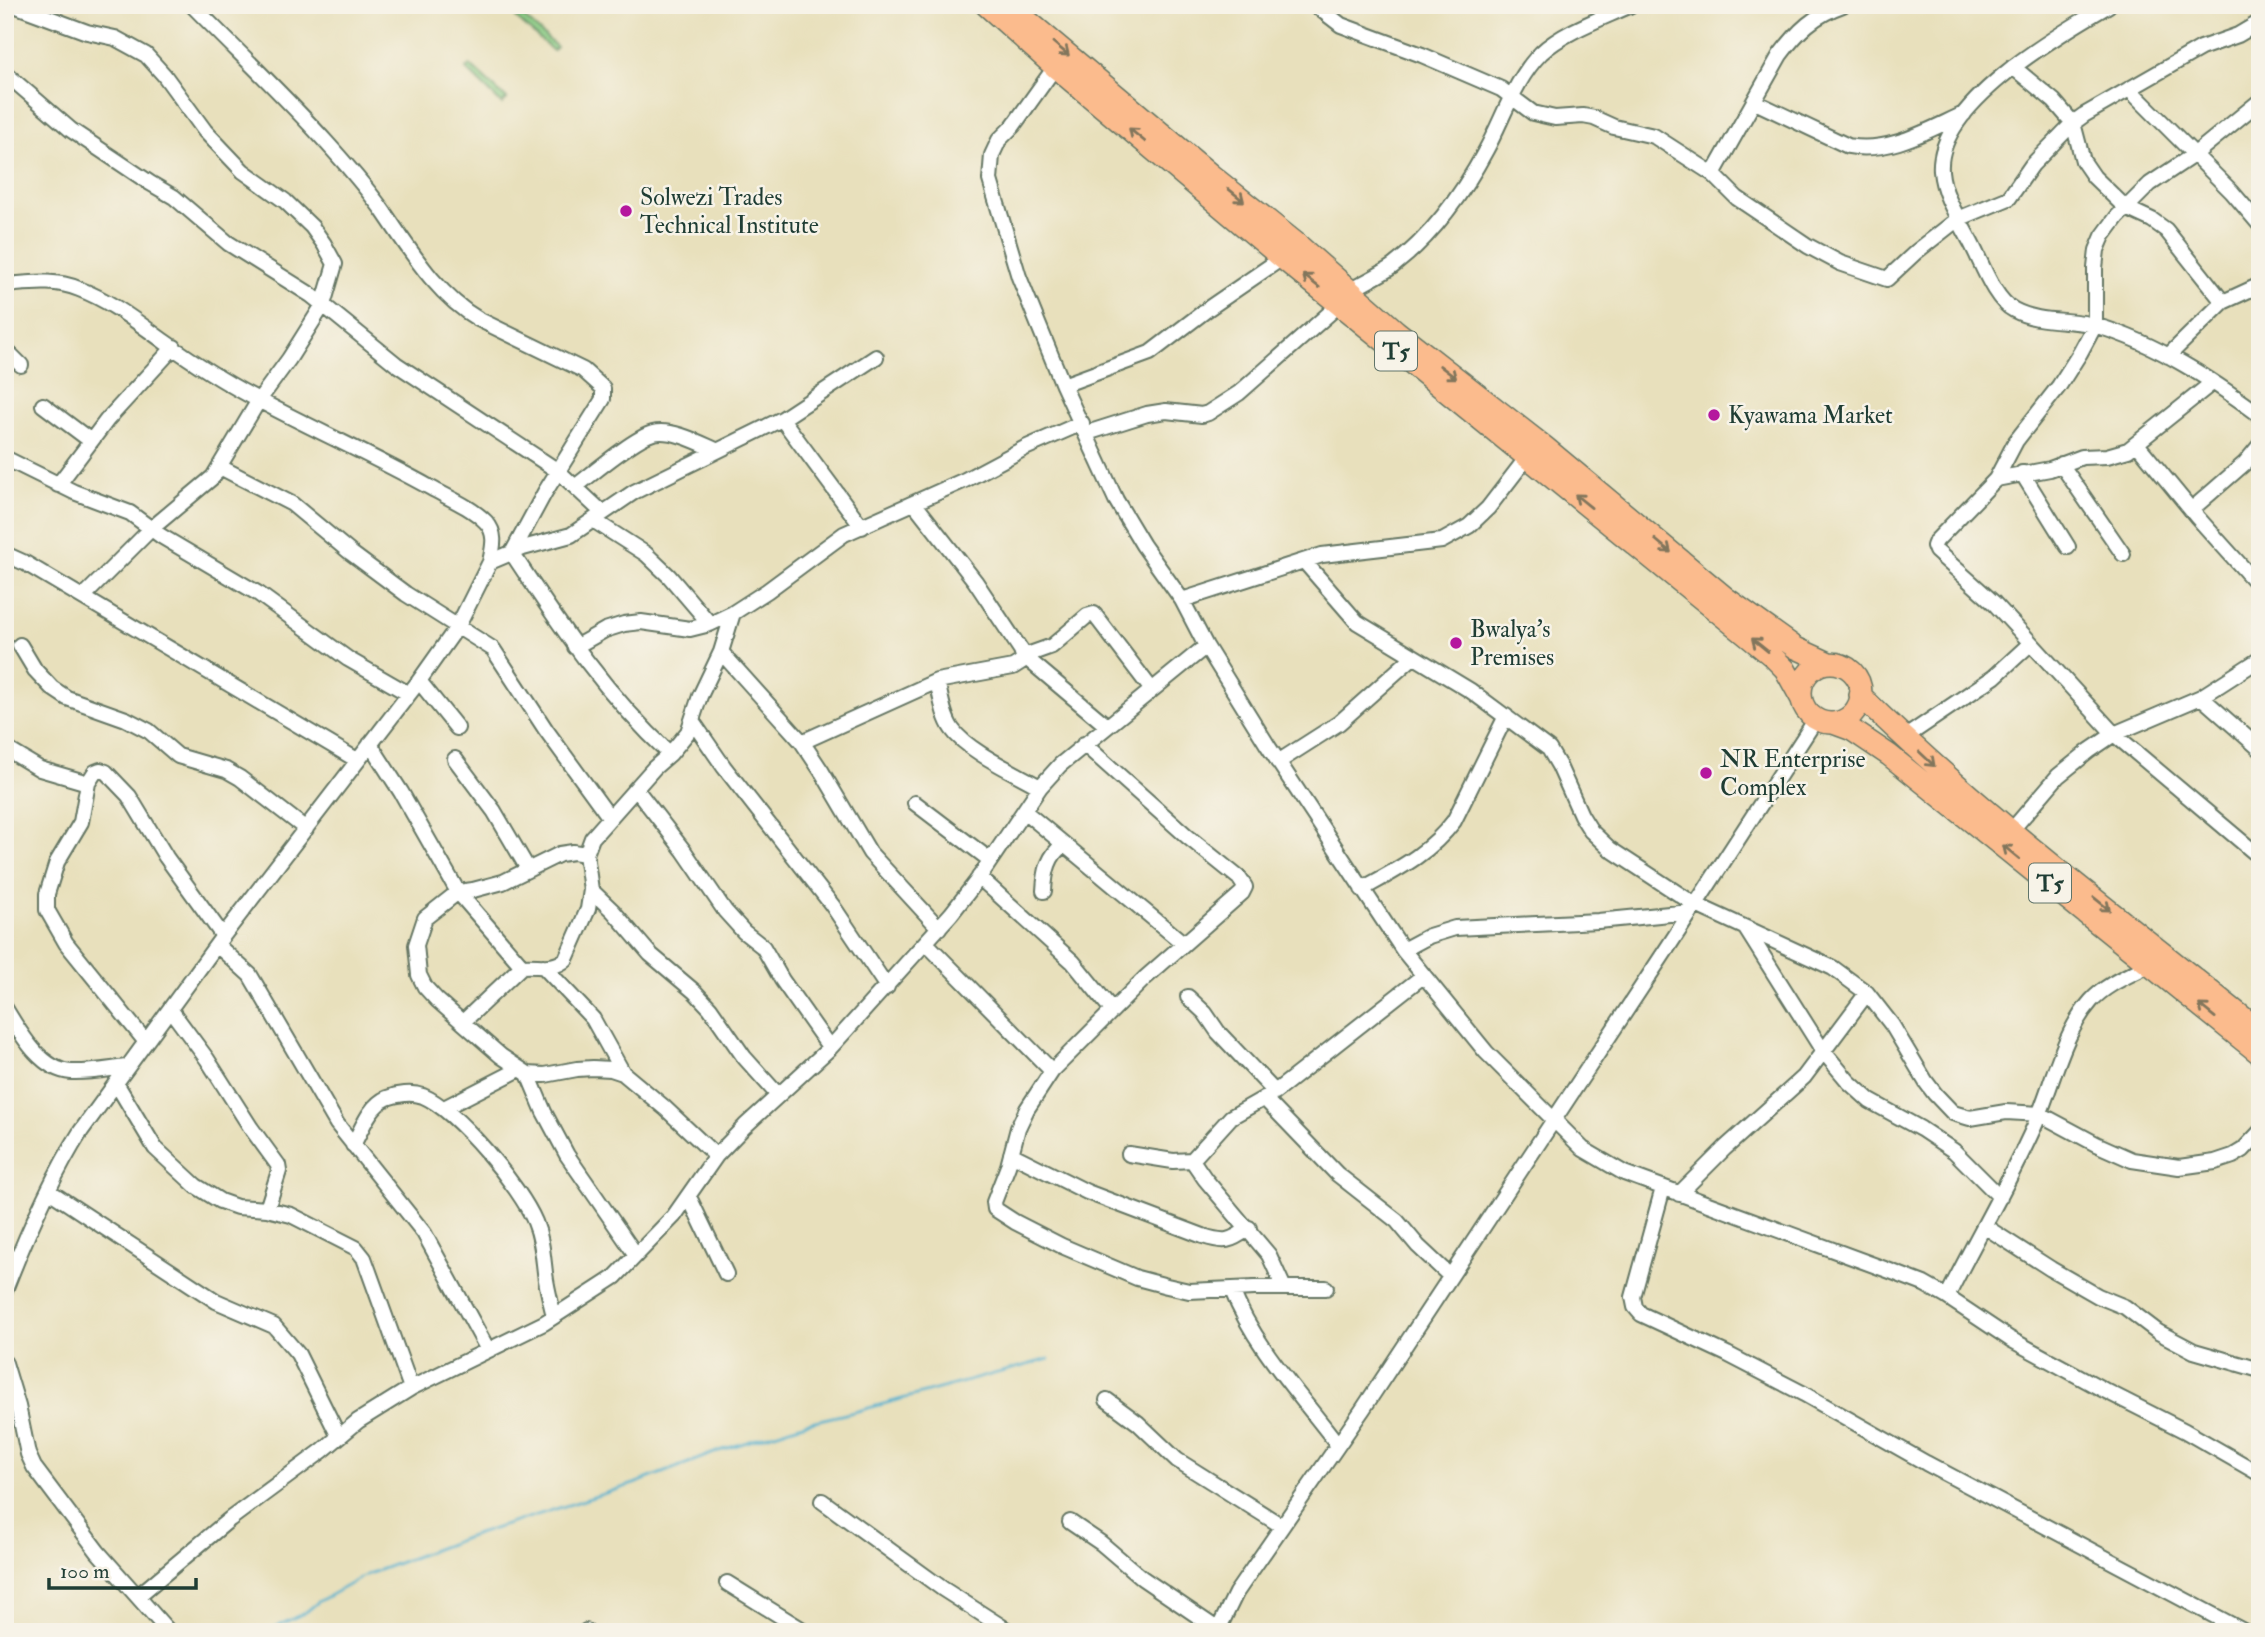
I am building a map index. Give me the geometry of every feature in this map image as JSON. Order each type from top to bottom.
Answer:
[{"type":"highway","name":"T5","points":[[986,5],[1055,67],[1282,258],[1396,331],[1546,448],[1726,598],[1796,648],[1829,663],[1841,665],[1852,672],[1859,682],[1860,695],[1945,776],[2260,1031]]},
{"type":"highway","name":"T5","points":[[1009,5],[1346,297],[1397,352],[1772,656],[1786,669],[1805,708],[1824,721],[1852,730],[1889,755],[2260,1054]]},
{"type":"highway","points":[[1801,698],[1802,685],[1807,674],[1829,663]]},
{"type":"highway","points":[[1824,721],[1845,719],[1854,712],[1860,695]]},
{"type":"street","points":[[14,5],[87,32],[115,38],[146,55],[205,131],[243,171],[285,201],[312,227],[335,264],[323,305],[259,400],[220,467],[205,484],[151,529],[83,597]]},
{"type":"street","points":[[192,5],[326,142],[452,301],[478,319],[583,370],[603,388],[603,399],[558,471],[512,553]]},
{"type":"street","points":[[1315,5],[1341,26],[1365,32],[1501,89],[1533,113],[1555,118],[1594,118],[1619,128],[1654,136],[1713,174],[1737,198],[1808,246],[1883,279],[1893,275],[1916,252],[1958,219],[2009,198],[2032,165],[2073,123],[2201,48],[2238,34],[2260,22]]},
{"type":"street","points":[[575,647],[605,630],[624,624],[641,622],[690,629],[710,624],[733,613],[844,534],[965,480],[1025,448],[1084,428],[1147,414],[1166,411],[1208,414],[1239,393],[1346,297],[1413,250],[1460,193],[1486,151],[1527,71],[1544,50],[1631,5]]},
{"type":"street","points":[[1713,174],[1780,55],[1807,23],[1843,5]]},
{"type":"street","points":[[2109,5],[2013,67],[1965,114],[1942,152],[1941,172],[1947,195],[1992,286],[2002,301],[2015,311],[2058,322],[2095,325],[2168,356],[2260,415]]},
{"type":"street","points":[[1055,67],[999,141],[992,155],[990,180],[1019,277],[1063,385],[1116,500],[1143,545],[1182,600],[1206,646],[1278,762],[1403,950],[1486,1052],[1583,1149],[1604,1163],[1663,1188],[1913,1280],[1947,1297],[2010,1339],[2185,1431],[2260,1474]]},
{"type":"street","points":[[2013,67],[2054,101],[2073,123],[2079,151],[2088,169],[2126,208],[2166,230],[2223,302]]},
{"type":"street","points":[[5,73],[86,141],[167,192],[228,243],[312,295],[406,371],[558,471],[575,487],[598,517],[646,554],[669,576],[710,624]]},
{"type":"street","points":[[2129,89],[2196,154],[2260,225]]},
{"type":"street","points":[[2260,101],[2196,154],[2150,184],[2103,236],[2097,250],[2095,268],[2095,325],[2080,354],[2059,386],[2016,440],[1996,479],[1934,546],[1936,551],[1994,603],[2113,734],[2260,857]]},
{"type":"street","points":[[1755,102],[1848,146],[1861,148],[1893,144],[1965,114]]},
{"type":"street","points":[[1063,385],[1150,353],[1282,258]]},
{"type":"street","points":[[5,285],[47,281],[80,289],[109,303],[259,400],[397,469],[471,510],[491,528],[494,545],[489,562],[457,626],[419,681],[220,941],[127,1067],[68,1153],[5,1290]]},
{"type":"street","points":[[2168,356],[2223,302],[2260,285]]},
{"type":"street","points":[[58,485],[107,420],[174,347]]},
{"type":"street","points":[[5,349],[21,365]]},
{"type":"street","points":[[489,562],[571,535],[634,492],[782,419],[876,358]]},
{"type":"street","points":[[1996,479],[2050,469],[2081,457],[2118,454],[2137,444],[2213,383]]},
{"type":"street","points":[[43,405],[91,442]]},
{"type":"street","points":[[782,419],[862,527]]},
{"type":"street","points":[[575,487],[634,443],[654,432],[682,436],[716,450]]},
{"type":"street","points":[[2137,444],[2260,587]]},
{"type":"street","points":[[2191,510],[2245,463],[2260,444]]},
{"type":"street","points":[[1182,600],[1342,551],[1442,541],[1469,526],[1488,508],[1528,456]]},
{"type":"street","points":[[5,458],[58,485],[122,509],[259,594],[341,655],[409,694]]},
{"type":"street","points":[[2061,464],[2123,554]]},
{"type":"street","points":[[220,467],[292,504],[406,594],[494,649],[546,730],[610,818]]},
{"type":"street","points":[[2022,473],[2068,547]]},
{"type":"street","points":[[914,503],[975,581],[1024,656],[1107,726]]},
{"type":"street","points":[[512,553],[575,647],[623,708],[670,754]]},
{"type":"street","points":[[5,554],[25,563],[357,760]]},
{"type":"street","points":[[1304,561],[1357,622],[1471,691],[1536,737],[1555,756],[1581,815],[1601,841],[1692,908],[1833,968],[1867,993],[1892,1025],[1926,1082],[1953,1113],[1970,1118],[1997,1112],[2040,1114],[2132,1160],[2179,1167],[2197,1166],[2233,1156],[2244,1150],[2260,1132]]},
{"type":"street","points":[[463,1022],[522,966],[554,966],[566,959],[588,909],[591,890],[586,854],[592,838],[670,754],[693,722],[700,696],[721,652],[733,613]]},
{"type":"street","points":[[1024,656],[1052,646],[1087,616],[1094,614],[1152,690]]},
{"type":"street","points":[[1904,738],[1994,677],[2031,643]]},
{"type":"street","points":[[20,645],[35,670],[52,688],[67,698],[126,719],[149,731],[178,755],[226,770],[306,830]]},
{"type":"street","points":[[138,1596],[230,1519],[368,1415],[411,1388],[554,1316],[615,1277],[674,1216],[716,1156],[830,1048],[926,943],[979,877],[1040,787],[1060,765],[1206,646]]},
{"type":"street","points":[[721,652],[802,742],[870,853],[939,928]]},
{"type":"street","points":[[802,742],[937,681],[1013,667],[1022,663],[1024,656]]},
{"type":"street","points":[[1278,762],[1339,723],[1413,657]]},
{"type":"street","points":[[2011,831],[2058,776],[2113,734],[2201,697],[2260,659]]},
{"type":"street","points":[[419,681],[457,728]]},
{"type":"street","points":[[937,681],[946,717],[962,741],[1040,787]]},
{"type":"street","points":[[2201,697],[2260,749]]},
{"type":"street","points":[[1362,889],[1419,856],[1445,833],[1454,821],[1506,716]]},
{"type":"street","points":[[1070,1522],[1216,1631],[1236,1592],[1338,1445],[1692,908],[1824,721]]},
{"type":"street","points":[[693,722],[724,767],[832,905],[887,986]]},
{"type":"street","points":[[370,744],[401,792],[458,892],[522,966]]},
{"type":"street","points":[[1084,744],[1244,884],[1241,893],[1183,943],[1052,1071],[1027,1109],[994,1202],[995,1209],[1062,1247],[1137,1278],[1189,1291],[1326,1288]]},
{"type":"street","points":[[5,748],[40,769],[88,783]]},
{"type":"street","points":[[455,759],[494,811],[528,869]]},
{"type":"street","points":[[146,1042],[66,943],[47,909],[47,894],[57,862],[81,822],[88,783],[95,772],[100,771],[106,772],[129,796],[220,941],[250,975],[337,1124],[424,1233],[488,1350]]},
{"type":"street","points":[[636,789],[684,851],[725,911],[744,932],[763,947],[782,980],[830,1048]]},
{"type":"street","points":[[915,803],[990,860]]},
{"type":"street","points":[[1024,811],[1183,943]]},
{"type":"street","points":[[1044,891],[1049,860],[1053,852],[1064,844]]},
{"type":"street","points":[[586,854],[560,854],[503,882],[458,892],[425,918],[416,945],[416,961],[425,987],[524,1072],[567,1155],[636,1255]]},
{"type":"street","points":[[979,877],[1073,962],[1112,1010]]},
{"type":"street","points":[[591,890],[650,954],[710,1008],[744,1057],[778,1095]]},
{"type":"street","points":[[1403,950],[1429,936],[1455,928],[1598,921],[1692,908]]},
{"type":"street","points":[[1746,929],[1824,1051],[1849,1082],[1870,1101],[1954,1151],[2000,1197]]},
{"type":"street","points":[[926,943],[1052,1071]]},
{"type":"street","points":[[1947,1297],[2000,1197],[2040,1114],[2061,1055],[2091,1000],[2149,965]]},
{"type":"street","points":[[543,966],[593,1018],[623,1073]]},
{"type":"street","points":[[1129,1154],[1173,1161],[1192,1160],[1231,1117],[1270,1095],[1423,976]]},
{"type":"street","points":[[1679,1194],[1725,1148],[1804,1077],[1867,993]]},
{"type":"street","points":[[1188,998],[1205,1013],[1337,1174],[1397,1221],[1418,1246],[1450,1276]]},
{"type":"street","points":[[5,1008],[32,1048],[58,1069],[71,1072],[127,1067]]},
{"type":"street","points":[[170,1009],[278,1165],[279,1171],[267,1209]]},
{"type":"street","points":[[444,1108],[524,1072],[545,1075],[577,1069],[611,1069],[623,1073],[716,1156]]},
{"type":"street","points":[[116,1083],[155,1147],[196,1186],[237,1208],[267,1209],[291,1216],[356,1248],[363,1258],[411,1388]]},
{"type":"street","points":[[353,1145],[370,1114],[385,1099],[410,1093],[444,1108],[509,1179],[530,1211],[542,1241],[546,1282],[554,1316]]},
{"type":"street","points":[[1011,1154],[1087,1192],[1222,1242],[1249,1228]]},
{"type":"street","points":[[1192,1160],[1269,1255],[1284,1288]]},
{"type":"street","points":[[1663,1188],[1633,1297],[1635,1307],[1642,1314],[1793,1388],[2245,1632]]},
{"type":"street","points":[[49,1191],[216,1301],[274,1326],[298,1354],[339,1437]]},
{"type":"street","points":[[688,1197],[726,1274]]},
{"type":"street","points":[[1984,1226],[2051,1269],[2098,1296],[2125,1307],[2158,1332],[2194,1351],[2260,1370]]},
{"type":"street","points":[[1232,1290],[1255,1336],[1338,1445]]},
{"type":"street","points":[[5,1363],[28,1454],[34,1467],[99,1552],[169,1632]]},
{"type":"street","points":[[1107,1400],[1122,1410],[1177,1460],[1282,1526]]},
{"type":"street","points":[[822,1502],[943,1589],[1010,1632]]},
{"type":"street","points":[[727,1583],[806,1632]]},
{"type":"green space","points":[[520,14],[557,47],[553,51],[516,18]]},
{"type":"green space","points":[[470,65],[507,99],[502,104],[466,69]]},
{"type":"waterway","points":[[265,1632],[306,1612],[318,1602],[366,1575],[468,1537],[634,1484],[722,1450],[806,1423],[1049,1359]]},
{"type":"place","name":"Solwezi Trades Technical Institute","points":[[626,211]]},
{"type":"place","name":"Kyawama Market","points":[[1714,415]]},
{"type":"place","name":"Bwalya's Premises","points":[[1456,643]]},
{"type":"place","name":"NR Enterprise Complex","points":[[1706,773]]}]
